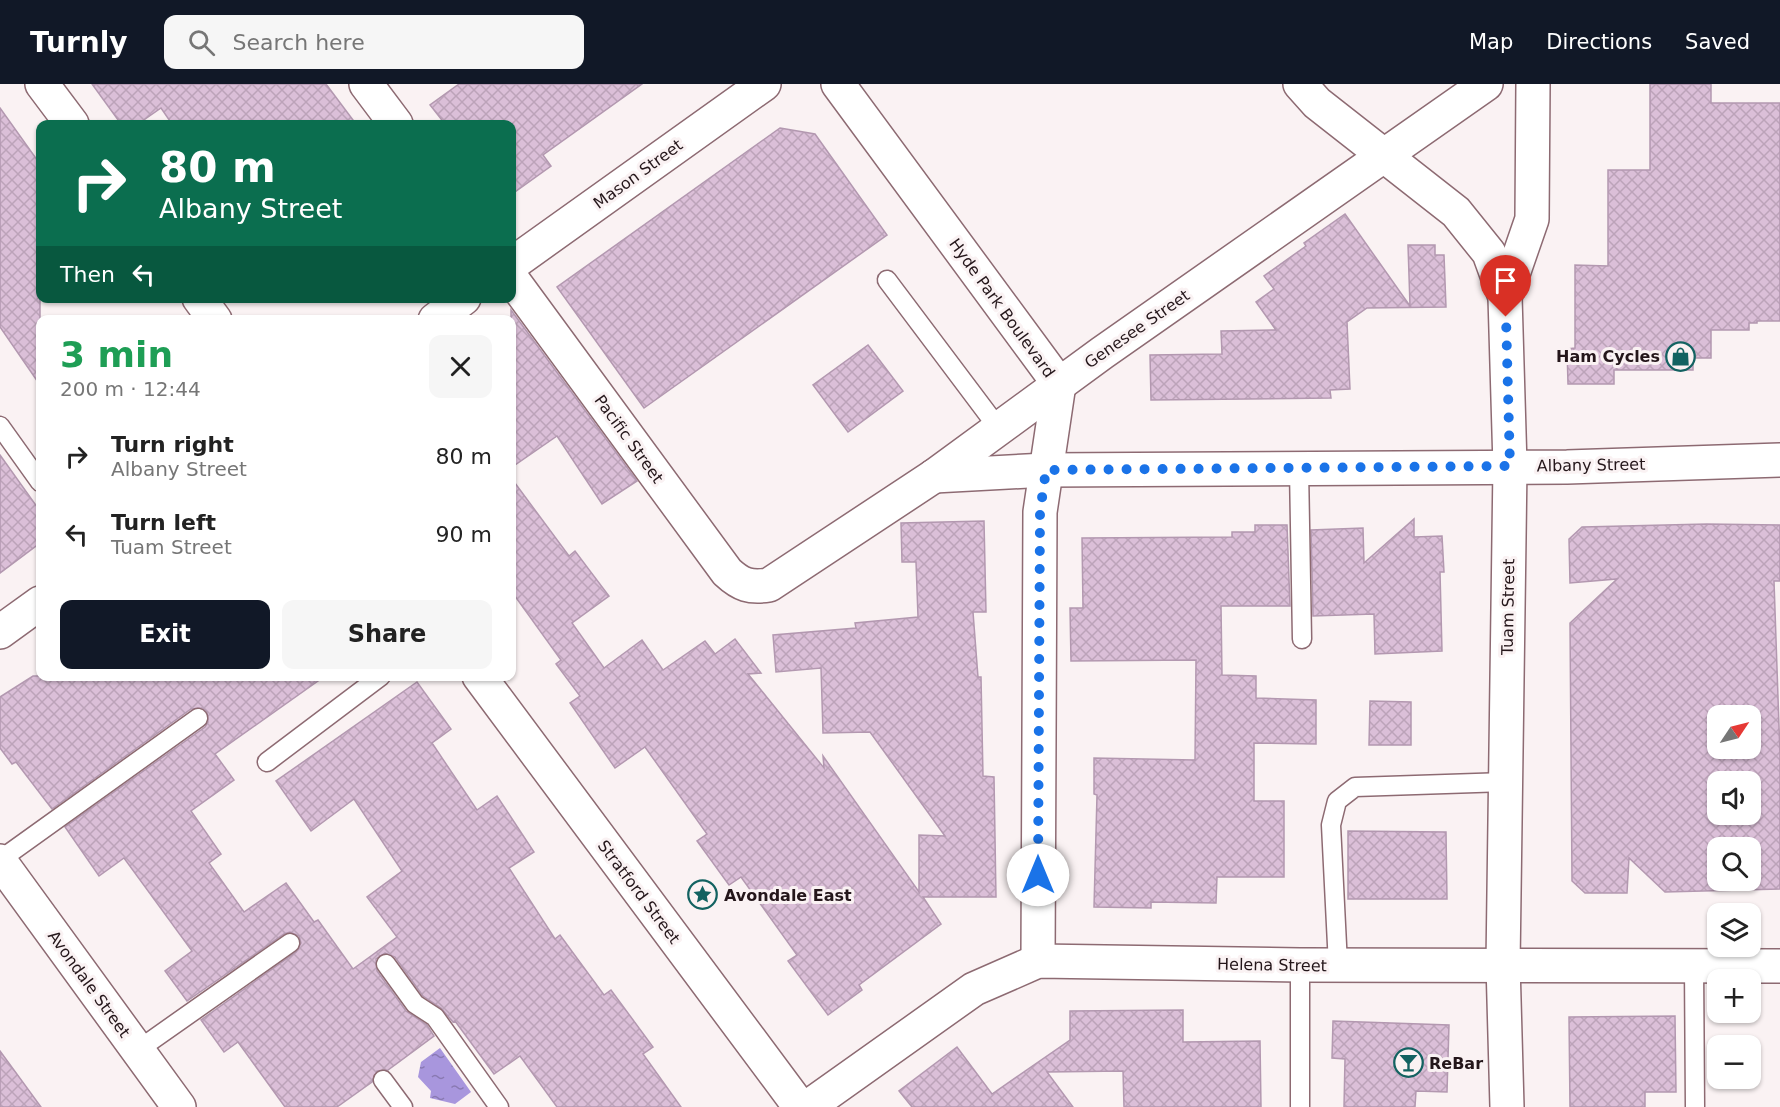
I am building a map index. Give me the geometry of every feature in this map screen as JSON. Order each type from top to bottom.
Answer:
[{"type":"street","points":[[42,84],[69,120]]},
{"type":"street","points":[[366,84],[393,120]]},
{"type":"street","name":"Mason Street","points":[[516,261],[764,84]]},
{"type":"street","name":"Hyde Park Boulevard","points":[[838,84],[1059,384],[1040,512],[1038,961]]},
{"type":"street","name":"Tuam Street","points":[[1300,84],[1317,103],[1456,212],[1489,253],[1505,297],[1510,466],[1503,964],[1507,1107]]},
{"type":"street","name":"Genesee Street","points":[[756,587],[782,579],[934,476],[1059,384],[1486,84]]},
{"type":"street","points":[[1505,297],[1532,219],[1533,84]]},
{"type":"street","name":"Pacific Street","points":[[516,284],[727,572],[740,585],[756,587]]},
{"type":"street","points":[[442,315],[457,303]]},
{"type":"street","name":"Albany Street","points":[[934,476],[1046,470],[1510,466],[1780,460]]},
{"type":"street","points":[[0,632],[36,606]]},
{"type":"street","name":"Stratford Street","points":[[483,681],[800,1107]]},
{"type":"street","name":"Avondale Street","points":[[0,861],[179,1107]]},
{"type":"street","name":"Helena Street","points":[[808,1107],[974,989],[1038,961],[1300,965],[1780,966]]},
{"type":"lane","points":[[886,280],[999,429]]},
{"type":"lane","points":[[0,426],[36,476]]},
{"type":"lane","points":[[1299,468],[1302,639]]},
{"type":"lane","points":[[267,762],[374,681]]},
{"type":"lane","points":[[0,861],[198,718]]},
{"type":"lane","points":[[1338,965],[1331,825],[1336,801],[1355,787],[1506,782]]},
{"type":"lane","points":[[138,1050],[291,943]]},
{"type":"lane","points":[[386,964],[415,1005],[435,1017],[499,1107]]},
{"type":"lane","points":[[1300,965],[1300,1107]]},
{"type":"lane","points":[[1694,965],[1695,1107]]},
{"type":"lane","points":[[383,1080],[403,1107]]},
{"type":"water","points":[[440,1048],[471,1092],[455,1104],[430,1098],[431,1091],[418,1077],[421,1062]]},
{"type":"building","points":[[92,84],[326,84],[353,120],[169,120],[161,108],[144,120],[118,120]]},
{"type":"building","points":[[459,84],[642,84],[543,155],[551,166],[516,191],[516,120],[442,120],[430,105]]},
{"type":"building","points":[[1650,84],[1711,84],[1711,103],[1780,103],[1780,321],[1749,323],[1749,330],[1711,330],[1711,358],[1693,358],[1693,370],[1614,370],[1614,384],[1568,384],[1567,349],[1575,348],[1575,265],[1608,266],[1608,170],[1650,170]]},
{"type":"building","points":[[0,108],[36,158],[36,303],[40,303],[40,315],[36,315],[36,379],[0,327]]},
{"type":"building","points":[[780,128],[815,134],[887,235],[644,408],[557,287]]},
{"type":"building","points":[[1345,214],[1410,306],[1408,245],[1435,245],[1435,255],[1444,255],[1446,307],[1367,308],[1347,322],[1350,389],[1330,390],[1331,398],[1151,400],[1150,355],[1222,354],[1221,331],[1276,330],[1256,302],[1274,289],[1264,276],[1306,246],[1304,243]]},
{"type":"building","points":[[516,317],[637,481],[602,504],[557,436],[516,464]]},
{"type":"building","points":[[868,345],[903,391],[848,432],[813,385]]},
{"type":"building","points":[[0,455],[36,505],[36,546],[0,573]]},
{"type":"building","points":[[516,484],[569,556],[575,551],[609,596],[572,623],[604,668],[642,640],[663,670],[705,641],[715,654],[735,639],[761,673],[748,674],[824,768],[823,756],[919,892],[919,835],[945,836],[870,732],[823,733],[821,668],[776,672],[773,635],[856,628],[855,623],[918,617],[916,562],[902,562],[901,523],[984,521],[986,612],[973,612],[978,677],[981,677],[983,776],[994,777],[996,897],[923,897],[941,924],[859,985],[862,990],[828,1015],[788,961],[797,955],[741,877],[729,885],[697,841],[707,834],[645,747],[615,768],[570,703],[580,696],[556,664],[561,660],[516,598]]},
{"type":"building","points":[[1414,519],[1414,537],[1442,536],[1444,572],[1440,572],[1442,651],[1375,654],[1374,614],[1313,616],[1311,530],[1363,528],[1364,563]]},
{"type":"building","points":[[1255,525],[1287,525],[1290,606],[1221,606],[1222,675],[1256,676],[1256,698],[1316,700],[1316,744],[1254,743],[1254,801],[1284,801],[1284,877],[1217,877],[1216,903],[1151,902],[1151,908],[1094,907],[1097,795],[1094,794],[1094,758],[1195,760],[1196,660],[1071,661],[1070,608],[1083,608],[1082,538],[1232,537],[1232,532],[1255,532]]},
{"type":"building","points":[[1780,525],[1780,581],[1774,581],[1780,755],[1780,889],[1761,889],[1761,837],[1707,837],[1707,891],[1665,892],[1629,858],[1627,893],[1585,893],[1572,881],[1570,623],[1617,579],[1570,583],[1569,539],[1582,527]]},
{"type":"building","points":[[33,676],[36,676],[36,681],[318,681],[215,754],[234,780],[191,811],[221,854],[209,863],[244,912],[286,883],[314,922],[318,920],[353,969],[397,937],[367,897],[402,871],[354,799],[311,831],[276,781],[417,682],[451,729],[432,743],[477,810],[497,796],[534,852],[509,868],[555,939],[560,935],[604,995],[611,990],[653,1047],[643,1054],[681,1107],[557,1107],[520,1056],[494,1074],[455,1021],[453,1022],[441,1008],[423,996],[395,957],[385,953],[376,959],[377,971],[406,1011],[427,1025],[434,1036],[388,1070],[377,1071],[372,1082],[337,1107],[285,1107],[238,1042],[224,1052],[201,1020],[296,952],[301,943],[299,936],[290,932],[284,934],[187,1001],[165,971],[192,951],[124,858],[99,876],[65,827],[205,727],[208,722],[207,712],[202,708],[191,709],[52,809],[16,762],[12,764],[0,748],[0,697]]},
{"type":"building","points":[[1370,701],[1411,702],[1411,745],[1369,745]]},
{"type":"building","points":[[1348,831],[1446,832],[1447,899],[1348,899]]},
{"type":"building","points":[[1183,1010],[1183,1042],[1260,1041],[1261,1107],[1124,1107],[1123,1071],[1047,1072],[1073,1107],[912,1107],[899,1091],[957,1047],[992,1094],[1070,1040],[1070,1011]]},
{"type":"building","points":[[1675,1016],[1676,1092],[1645,1092],[1645,1107],[1570,1107],[1569,1017]]},
{"type":"building","points":[[1333,1021],[1449,1025],[1447,1092],[1416,1091],[1415,1107],[1344,1107],[1345,1059],[1332,1058]]},
{"type":"building","points":[[0,1051],[41,1107],[0,1107]]},
{"type":"place","name":"Ham Cycles","points":[[1681,356]]},
{"type":"place","name":"Avondale East","points":[[703,895]]},
{"type":"place","name":"ReBar","points":[[1408,1063]]},
{"type":"route","points":[[1038,875],[1040,512],[1046,470],[1510,466],[1506,317]]}]
